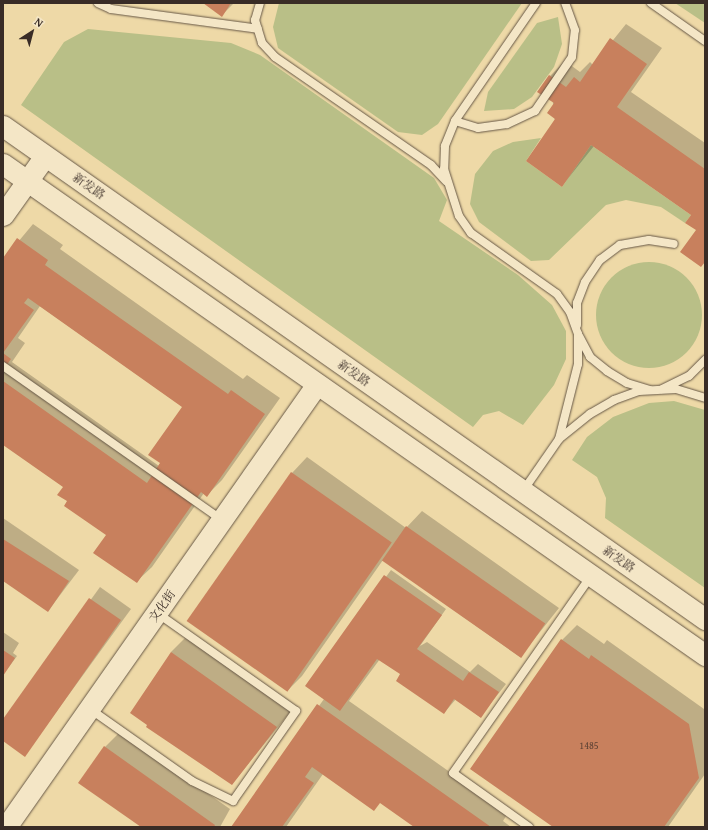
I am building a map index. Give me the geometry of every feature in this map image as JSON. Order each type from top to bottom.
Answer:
[{"type":"main road","name":"新发路","points":[[3,126],[705,619]]},
{"type":"main road","points":[[3,215],[45,156]]},
{"type":"main road","points":[[3,164],[702,655]]},
{"type":"main road","name":"文化街","points":[[6,827],[317,384]]},
{"type":"lane","points":[[98,3],[111,9],[258,29]]},
{"type":"lane","points":[[260,3],[255,20],[262,44],[275,57],[431,165],[447,182]]},
{"type":"lane","points":[[536,3],[455,121],[445,146],[447,182],[459,216],[471,233],[557,294],[570,312],[578,334],[590,357],[607,371],[627,383],[650,390]]},
{"type":"lane","points":[[455,121],[478,128],[500,125],[535,111],[572,57],[575,30],[565,3]]},
{"type":"lane","points":[[651,3],[705,41]]},
{"type":"lane","points":[[559,439],[577,371],[577,303],[585,282],[600,260],[620,245],[649,240],[674,244]]},
{"type":"lane","points":[[660,390],[689,376],[705,360]]},
{"type":"lane","points":[[3,366],[222,520]]},
{"type":"lane","points":[[523,491],[559,439],[590,414],[614,400],[650,390],[676,389],[705,398]]},
{"type":"lane","points":[[529,827],[453,773],[591,576]]},
{"type":"lane","points":[[89,709],[192,781],[233,801],[296,712],[157,613]]},
{"type":"green space","points":[[279,3],[522,3],[438,124],[422,135],[398,132],[278,48],[273,27]]},
{"type":"green space","points":[[675,3],[705,3],[705,23]]},
{"type":"green space","points":[[558,17],[562,44],[554,67],[532,97],[514,109],[484,111],[488,92],[537,23]]},
{"type":"green space","points":[[88,29],[231,43],[260,55],[434,178],[447,200],[439,221],[518,275],[552,305],[566,331],[566,359],[554,385],[523,425],[499,411],[483,415],[473,427],[21,105],[64,42]]},
{"type":"green space","points":[[541,138],[526,161],[562,187],[591,145],[691,215],[685,223],[661,207],[626,200],[606,205],[549,260],[531,261],[479,222],[470,204],[475,174],[493,151],[513,142]]},
{"type":"green space","points":[[649,262],[669,266],[686,278],[698,295],[702,315],[698,335],[686,352],[669,364],[649,368],[629,364],[612,352],[600,335],[596,315],[600,295],[612,278],[629,266]]},
{"type":"green space","points":[[674,401],[705,410],[705,588],[605,518],[606,498],[597,477],[572,460],[587,437],[613,417],[649,403]]},
{"type":"building","points":[[203,3],[231,3],[222,17]]},
{"type":"building","points":[[610,38],[647,64],[617,107],[705,169],[705,262],[701,267],[680,252],[696,230],[685,223],[691,215],[591,145],[562,187],[526,161],[555,119],[547,113],[554,103],[537,92],[549,75],[566,87],[574,77],[580,82]]},
{"type":"building","points":[[17,238],[48,260],[45,265],[228,394],[231,390],[265,414],[207,497],[201,492],[137,583],[93,553],[106,535],[64,506],[67,501],[57,495],[63,487],[3,445],[3,381],[147,483],[160,463],[148,455],[182,407],[28,298],[24,303],[34,310],[3,353],[3,258]]},
{"type":"building","points":[[3,353],[11,359],[3,370]]},
{"type":"building","points":[[291,472],[392,543],[287,692],[187,621]]},
{"type":"building","points":[[406,526],[545,624],[521,658],[382,560]]},
{"type":"building","points":[[3,539],[69,581],[48,612],[3,581]]},
{"type":"building","points":[[384,575],[442,615],[417,649],[463,681],[469,672],[499,692],[481,718],[454,699],[444,714],[396,681],[400,674],[377,659],[340,711],[305,686]]},
{"type":"building","points":[[89,598],[121,620],[25,757],[3,741],[3,719]]},
{"type":"building","points":[[561,639],[589,659],[591,655],[689,724],[699,778],[664,827],[553,827],[470,769]]},
{"type":"building","points":[[3,650],[15,658],[3,676]]},
{"type":"building","points":[[171,652],[277,727],[232,785],[146,727],[147,725],[130,713]]},
{"type":"building","points":[[317,704],[491,827],[414,827],[380,803],[374,811],[312,767],[305,777],[314,783],[282,827],[231,827]]},
{"type":"building","points":[[104,746],[215,825],[214,827],[141,827],[78,783]]}]
